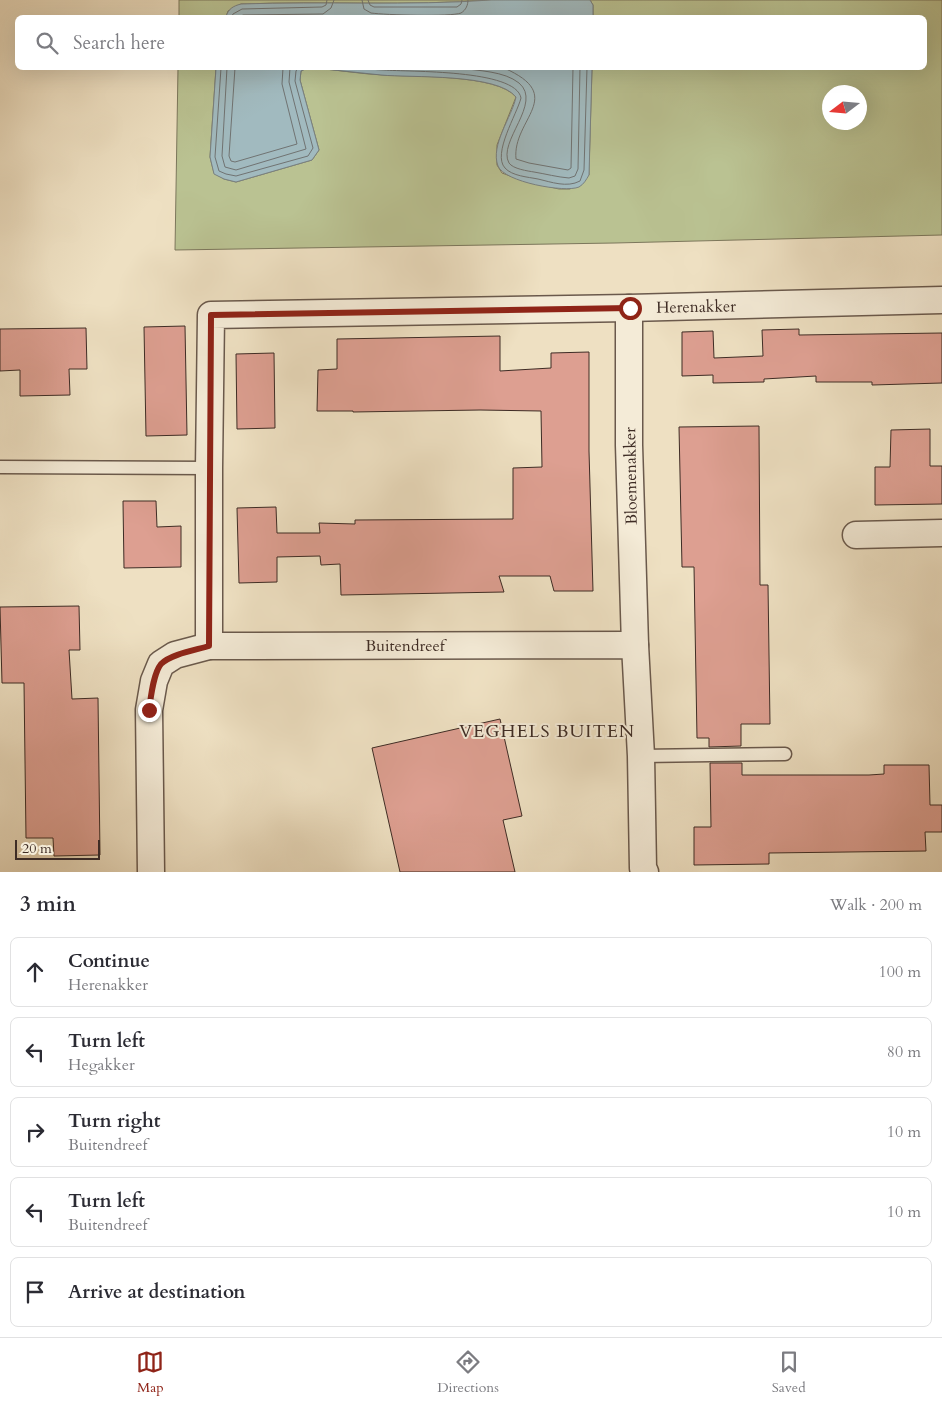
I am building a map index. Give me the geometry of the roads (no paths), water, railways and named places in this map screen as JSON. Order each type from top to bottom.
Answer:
[{"type":"street","name":"Herenakker","points":[[209,468],[211,315],[630,308],[942,300]]},
{"type":"street","name":"Bloemenakker","points":[[630,308],[629,445],[635,645]]},
{"type":"street","points":[[209,468],[209,646]]},
{"type":"street","points":[[856,535],[942,533]]},
{"type":"street","name":"Buitendreef","points":[[151,872],[149,710],[154,681],[161,664],[175,655],[209,646],[635,645]]},
{"type":"street","points":[[635,645],[641,756],[644,872]]},
{"type":"lane","points":[[0,467],[209,468]]},
{"type":"lane","points":[[641,756],[784,754]]},
{"type":"water","points":[[491,0],[590,0],[593,5],[593,15],[227,15],[231,8],[241,4],[460,2]]},
{"type":"water","points":[[216,70],[303,70],[301,71],[300,80],[319,150],[312,160],[236,182],[214,174],[210,157]]},
{"type":"water","points":[[334,70],[592,70],[589,175],[579,187],[561,188],[536,185],[511,177],[503,172],[498,166],[496,158],[497,149],[516,97],[506,89],[473,80],[381,75]]},
{"type":"district","name":"VEGHELS BUITEN","points":[[547,731]]}]
